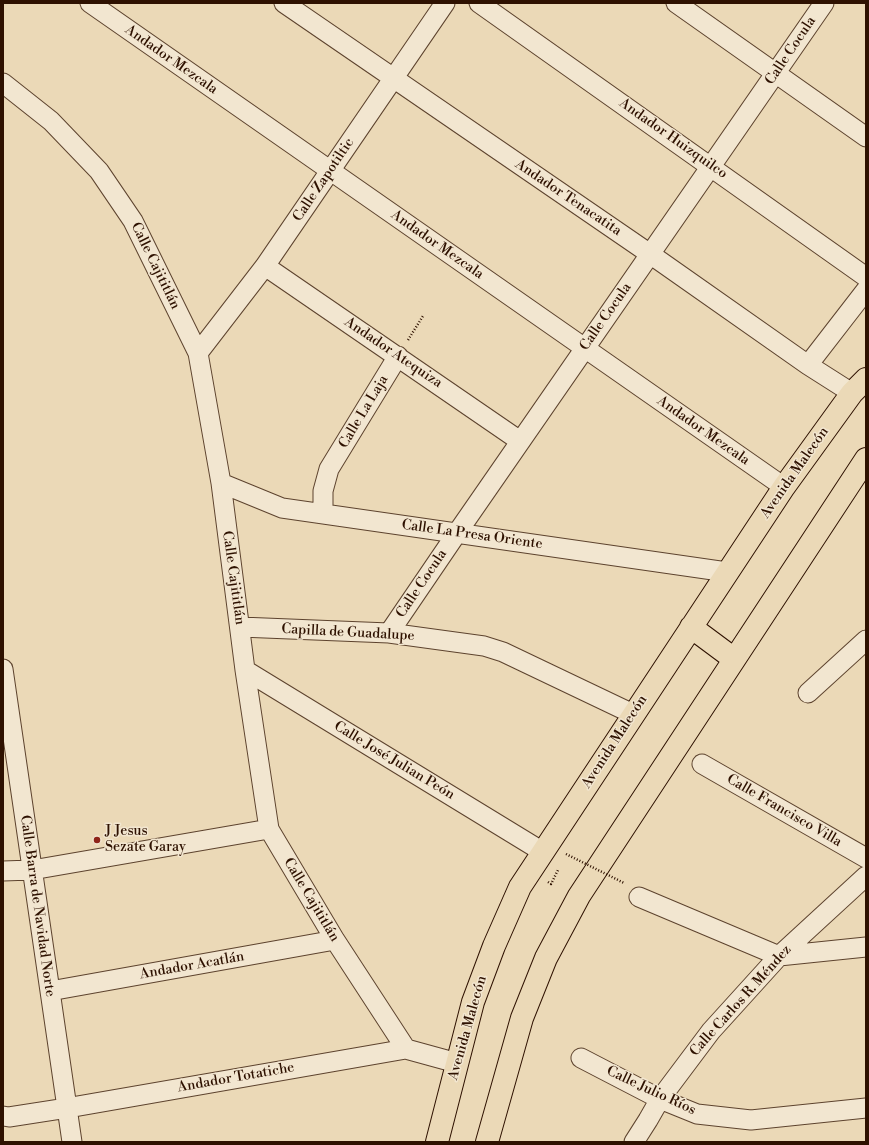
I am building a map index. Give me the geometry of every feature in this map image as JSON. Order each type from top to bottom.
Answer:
[{"type":"main road","name":"Avenida Malecón","points":[[437,1142],[473,1002],[494,946],[520,887],[784,487],[859,386]]},
{"type":"main road","points":[[486,1142],[522,1018],[546,958],[579,896],[866,459]]},
{"type":"main road","points":[[691,627],[734,659]]},
{"type":"street","name":"Andador Mezcala","points":[[90,3],[784,487]]},
{"type":"street","name":"Andador Tenacatita","points":[[284,3],[650,254],[808,365],[859,386]]},
{"type":"street","name":"Calle Zapotiltic","points":[[198,353],[265,266],[445,3]]},
{"type":"street","name":"Andador Huizquilco","points":[[479,3],[866,277]]},
{"type":"street","points":[[676,3],[866,137]]},
{"type":"street","name":"Calle Cocula","points":[[389,632],[824,3]]},
{"type":"street","name":"Calle Cajititlán","points":[[3,82],[51,121],[99,171],[133,221],[198,353],[221,483],[245,670],[269,829],[335,940],[406,1049]]},
{"type":"street","name":"Andador Atequiza","points":[[265,266],[520,441]]},
{"type":"street","points":[[808,365],[866,290]]},
{"type":"street","name":"Calle La Laja","points":[[323,514],[323,491],[329,469],[398,356]]},
{"type":"street","name":"Calle La Presa Oriente","points":[[221,483],[282,508],[727,572]]},
{"type":"street","name":"Capilla de Guadalupe","points":[[240,627],[389,632],[484,646],[503,652],[633,714]]},
{"type":"street","points":[[808,693],[866,640]]},
{"type":"street","name":"Calle Barra de Navidad Norte","points":[[3,669],[72,1142]]},
{"type":"street","name":"Calle José Julian Peón","points":[[245,670],[543,852]]},
{"type":"street","name":"Calle Francisco Villa","points":[[702,764],[866,858]]},
{"type":"street","points":[[3,871],[32,870],[269,829]]},
{"type":"street","name":"Calle Carlos R. Méndez","points":[[634,1142],[660,1099],[711,1031],[779,956],[866,876]]},
{"type":"street","points":[[639,897],[779,956],[866,947]]},
{"type":"street","name":"Andador Acatlán","points":[[50,991],[335,940]]},
{"type":"street","points":[[406,1049],[457,1063]]},
{"type":"street","name":"Andador Totatiche","points":[[3,1116],[9,1117],[67,1108],[406,1049]]},
{"type":"street","name":"Calle Julio Ríos","points":[[581,1058],[660,1099],[697,1114],[751,1120],[866,1108]]},
{"type":"path","points":[[398,356],[424,316]]},
{"type":"path","points":[[566,854],[624,883]]},
{"type":"place","name":"J Jesus Sezate Garay","points":[[97,840]]}]
